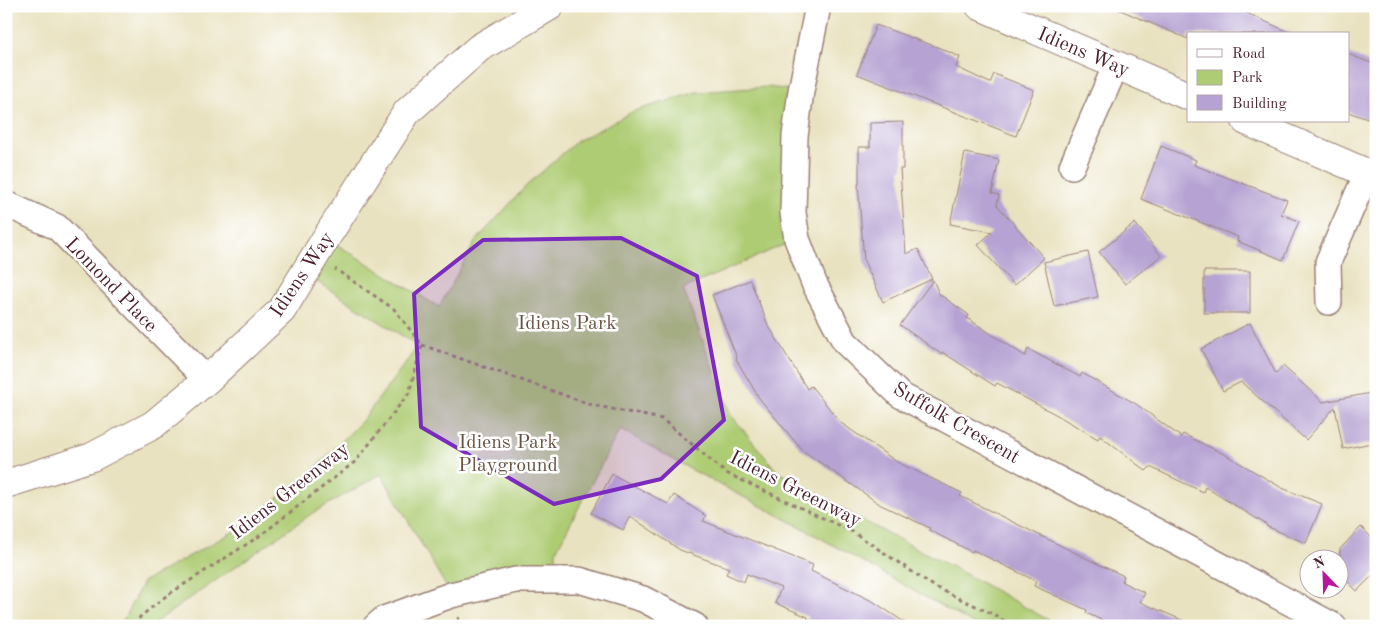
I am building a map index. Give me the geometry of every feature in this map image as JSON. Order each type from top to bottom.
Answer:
[{"type":"street","name":"Idiens Way","points":[[6,484],[92,457],[153,425],[207,380],[282,310],[407,112],[479,48],[550,6]]},
{"type":"street","name":"Suffolk Crescent","points":[[818,6],[801,91],[795,136],[793,213],[798,239],[814,283],[845,342],[900,395],[1334,626]]},
{"type":"street","name":"Idiens Way","points":[[980,6],[1187,96]]},
{"type":"street","points":[[1072,166],[1116,65]]},
{"type":"street","points":[[1248,122],[1372,174],[1328,262],[1329,302]]},
{"type":"street","name":"Lomond Place","points":[[6,204],[57,227],[207,380]]},
{"type":"street","points":[[376,626],[384,619],[451,595],[516,580],[579,580],[643,598],[695,626]]},
{"type":"path","points":[[315,256],[394,309],[422,345]]},
{"type":"path","name":"Idiens Greenway","points":[[135,626],[140,617],[166,596],[261,535],[356,461],[409,393],[422,345],[592,405],[662,419],[726,473],[852,532],[934,587],[997,616],[1012,626]]},
{"type":"highlighted area","points":[[621,238],[697,276],[724,420],[661,479],[554,504],[421,427],[414,294],[483,240]]},
{"type":"green space","name":"Idiens Park","points":[[767,87],[801,91],[797,239],[683,289],[731,415],[776,470],[860,519],[960,571],[1059,626],[977,626],[799,526],[690,469],[620,429],[556,551],[556,580],[451,595],[381,474],[311,514],[156,622],[153,626],[120,626],[143,582],[238,529],[310,473],[362,421],[418,346],[305,274],[326,238],[439,307],[475,242],[527,185],[577,141],[634,111],[697,92]]},
{"type":"building","points":[[1111,6],[1231,6],[1289,32],[1187,32],[1187,39]]},
{"type":"building","points":[[876,25],[960,57],[956,67],[990,83],[994,74],[1034,90],[1016,136],[857,74]]},
{"type":"building","points":[[1350,55],[1376,65],[1376,122],[1350,113]]},
{"type":"building","points":[[903,122],[903,169],[900,169],[906,254],[918,249],[932,279],[883,302],[864,261],[858,184],[859,147],[870,147],[870,123]]},
{"type":"building","points":[[1161,146],[1196,160],[1194,165],[1287,200],[1281,214],[1299,221],[1283,260],[1237,241],[1238,237],[1141,199]]},
{"type":"building","points":[[965,153],[999,160],[992,193],[999,195],[997,205],[1044,258],[1014,285],[978,245],[992,232],[950,224]]},
{"type":"building","points":[[1135,223],[1161,256],[1125,284],[1099,252]]},
{"type":"building","points":[[1088,252],[1098,297],[1054,306],[1044,262]]},
{"type":"building","points":[[1204,271],[1250,271],[1250,313],[1204,313]]},
{"type":"building","points":[[750,280],[768,325],[807,389],[811,386],[841,423],[897,462],[962,493],[960,496],[1124,576],[1122,582],[1145,593],[1140,602],[1196,626],[1115,626],[1086,613],[1087,610],[1034,586],[1036,581],[973,550],[972,552],[929,530],[930,528],[881,505],[802,450],[759,398],[736,359],[712,295]]},
{"type":"building","points":[[933,280],[939,294],[969,315],[967,318],[1025,356],[1028,349],[1080,377],[1082,373],[1136,404],[1181,437],[1183,434],[1226,455],[1282,488],[1322,504],[1306,543],[1266,526],[1205,487],[1203,492],[1150,467],[1146,471],[1100,436],[1098,439],[997,383],[995,386],[942,352],[941,354],[900,325]]},
{"type":"building","points":[[1250,323],[1276,374],[1283,366],[1323,402],[1376,392],[1376,442],[1343,449],[1335,407],[1306,440],[1241,382],[1223,391],[1201,349]]},
{"type":"building","points":[[612,474],[668,504],[674,495],[706,516],[703,521],[813,565],[811,571],[874,602],[910,626],[821,626],[808,617],[775,603],[781,588],[747,574],[744,582],[726,574],[729,568],[680,550],[630,516],[623,530],[591,513]]},
{"type":"building","points":[[1361,527],[1376,542],[1376,572],[1357,591],[1350,584],[1350,550],[1340,549]]},
{"type":"park label","name":"Idiens Park Playground","points":[[508,452]]}]
